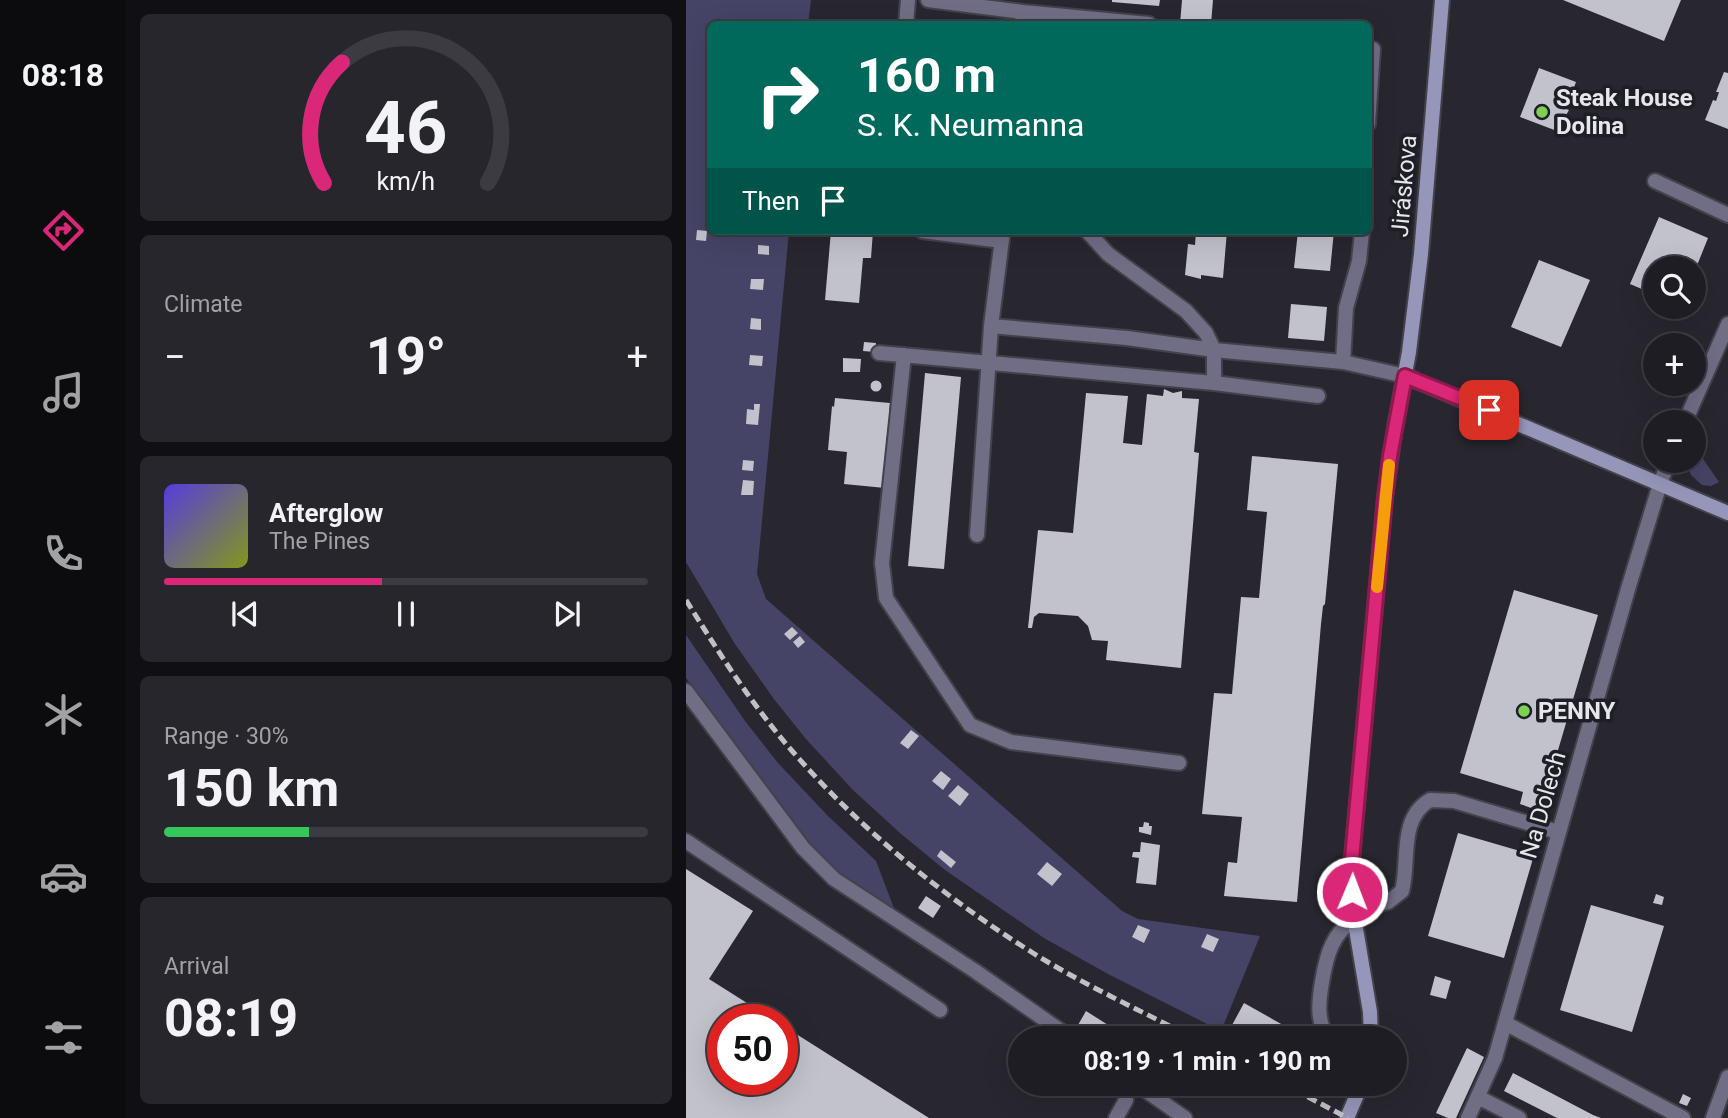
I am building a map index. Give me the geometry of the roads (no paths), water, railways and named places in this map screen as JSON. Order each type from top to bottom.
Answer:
[{"type":"main road","name":"Jiráskova","points":[[1405,376],[1421,254],[1442,0]]},
{"type":"main road","points":[[1371,1026],[1354,916],[1352,859],[1390,456],[1405,376],[1728,513]]},
{"type":"main road","points":[[1347,1118],[1356,1096]]},
{"type":"street","points":[[906,21],[908,0]]},
{"type":"street","points":[[928,0],[1023,18],[1086,21]]},
{"type":"street","points":[[1372,64],[1373,49]]},
{"type":"street","points":[[1655,181],[1728,215]]},
{"type":"street","points":[[1091,235],[1108,254],[1186,311],[1206,332],[1214,350],[1214,383]]},
{"type":"street","points":[[1343,362],[1346,308],[1359,261],[1362,235]]},
{"type":"street","points":[[977,535],[991,326],[1002,236]]},
{"type":"street","points":[[1690,410],[1728,324]]},
{"type":"street","points":[[991,326],[1343,362],[1405,376]]},
{"type":"street","points":[[879,353],[1214,383],[1318,396]]},
{"type":"street","points":[[904,355],[882,563],[887,598],[963,714],[971,725],[1011,742],[1180,763]]},
{"type":"street","name":"Na Dolech","points":[[1468,1118],[1495,1059],[1664,473]]},
{"type":"street","points":[[686,691],[803,848],[834,879],[1054,1026]]},
{"type":"street","points":[[1322,1026],[1319,1007],[1332,943],[1354,916],[1388,902],[1402,891],[1408,831],[1417,811],[1430,800],[1454,801],[1559,832]]},
{"type":"street","points":[[686,841],[940,1010]]},
{"type":"street","points":[[1505,1023],[1683,1118]]},
{"type":"street","points":[[1713,1118],[1728,1077]]},
{"type":"street","points":[[1154,1096],[1185,1118]]},
{"type":"street","points":[[1478,1097],[1518,1118]]},
{"type":"street","points":[[1116,1118],[1125,1100]]},
{"type":"railway","points":[[686,600],[736,678],[778,734],[819,781],[876,836],[936,886],[1000,932],[1052,965],[1169,1026]]},
{"type":"railway","points":[[1306,1096],[1348,1118]]},
{"type":"place","name":"Steak House Dolina","points":[[1542,112]]},
{"type":"place","name":"PENNY","points":[[1524,711]]}]
